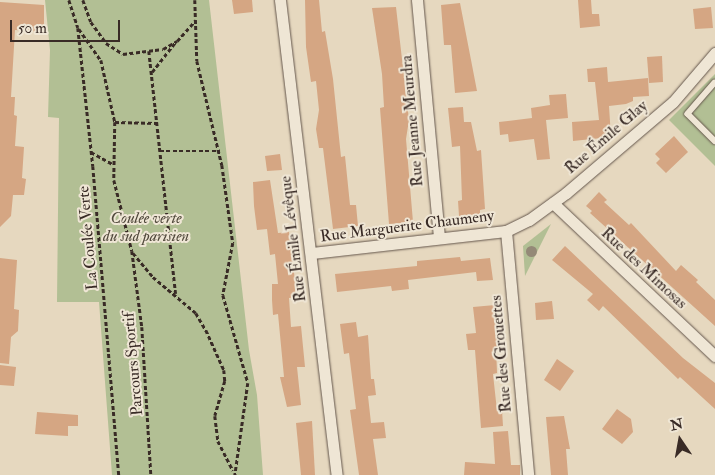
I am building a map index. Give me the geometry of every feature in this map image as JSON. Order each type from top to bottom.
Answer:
[{"type":"street","name":"Rue Émile Lévêque","points":[[280,0],[312,253],[337,475]]},
{"type":"street","name":"Rue Jeanne Meurdra","points":[[417,0],[439,238]]},
{"type":"street","name":"Rue Émile Glay","points":[[506,231],[552,203],[673,102],[715,53]]},
{"type":"street","name":"Rue des Mimosas","points":[[552,203],[715,356]]},
{"type":"street","name":"Rue Marguerite Chaumeny","points":[[312,253],[506,231]]},
{"type":"street","name":"Rue des Grouettes","points":[[506,231],[528,475]]},
{"type":"lane","points":[[714,139],[688,114],[715,83]]},
{"type":"path","name":"La Coulée Verte","points":[[70,0],[78,28],[92,152],[119,475]]},
{"type":"path","points":[[83,0],[91,22],[106,43],[123,54],[149,52],[177,41]]},
{"type":"path","points":[[195,0],[198,61],[220,151],[233,243],[223,295],[248,383],[233,471]]},
{"type":"path","points":[[152,73],[197,19]]},
{"type":"path","name":"Parcours Sportif","points":[[78,28],[101,60],[115,122],[113,164],[122,222],[132,251],[142,326],[151,475]]},
{"type":"path","points":[[149,52],[176,294]]},
{"type":"path","points":[[115,122],[157,123]]},
{"type":"path","points":[[160,151],[220,151]]},
{"type":"path","points":[[92,152],[113,164]]},
{"type":"path","name":"Parcours Sportif","points":[[132,251],[153,277],[176,294],[196,313],[224,370],[225,380],[215,405],[215,416],[218,441],[235,475]]},
{"type":"green space","name":"Coulée verte du sud parisien","points":[[45,0],[209,0],[249,350],[257,395],[263,475],[112,475],[99,302],[57,302],[59,118],[48,117],[50,50]]},
{"type":"green space","points":[[715,74],[715,166],[669,120]]},
{"type":"green space","points":[[551,224],[525,276],[523,246]]},
{"type":"building","points":[[232,0],[252,0],[253,12],[234,14]]},
{"type":"building","points":[[305,0],[319,0],[322,32],[325,31],[333,79],[341,157],[345,156],[350,205],[356,205],[358,226],[333,229],[323,148],[319,148],[316,129],[319,110],[316,81],[311,82],[306,47]]},
{"type":"building","points":[[578,0],[591,0],[592,14],[599,14],[600,26],[580,28]]},
{"type":"building","points":[[0,2],[44,5],[44,32],[15,30],[11,97],[15,97],[14,115],[17,116],[15,146],[24,147],[22,178],[26,179],[24,195],[13,195],[11,216],[0,227]]},
{"type":"building","points":[[460,3],[477,91],[455,93],[451,45],[444,45],[441,5]]},
{"type":"building","points":[[396,7],[409,120],[406,139],[413,222],[389,224],[380,108],[384,107],[382,74],[372,8]]},
{"type":"building","points":[[711,7],[713,28],[695,29],[693,9]]},
{"type":"building","points":[[662,56],[663,82],[649,83],[647,57]]},
{"type":"building","points":[[607,67],[608,82],[648,78],[649,96],[633,97],[633,101],[626,104],[609,106],[611,137],[573,141],[572,122],[599,120],[595,82],[588,82],[587,69]]},
{"type":"building","points":[[566,94],[568,118],[546,120],[550,159],[537,160],[534,139],[509,142],[508,134],[500,135],[499,122],[532,118],[531,108],[550,105],[549,95]]},
{"type":"building","points":[[463,107],[464,122],[471,122],[477,151],[481,150],[485,209],[480,210],[480,214],[459,216],[458,201],[462,200],[460,146],[452,147],[448,108]]},
{"type":"building","points":[[674,136],[688,152],[666,173],[656,163],[660,159],[655,154]]},
{"type":"building","points":[[280,154],[282,170],[267,171],[265,156]]},
{"type":"building","points":[[270,180],[278,233],[289,232],[297,297],[289,298],[291,327],[301,326],[305,367],[297,367],[301,405],[287,407],[280,377],[284,377],[278,314],[273,315],[272,284],[278,284],[275,254],[270,255],[267,229],[257,230],[254,206],[253,182]]},
{"type":"building","points":[[599,192],[607,200],[604,202],[629,225],[631,223],[676,271],[681,265],[698,280],[696,282],[715,300],[715,326],[590,213],[592,211],[586,206]]},
{"type":"building","points":[[565,246],[683,358],[715,383],[715,409],[680,377],[678,379],[603,306],[599,311],[587,300],[593,294],[552,260]]},
{"type":"building","points":[[460,257],[461,261],[490,258],[493,280],[477,281],[476,272],[408,280],[409,289],[392,291],[391,286],[337,292],[335,274],[417,266],[417,261]]},
{"type":"building","points":[[0,258],[17,260],[14,309],[19,310],[18,331],[11,337],[9,364],[0,363]]},
{"type":"building","points":[[552,301],[554,319],[536,320],[535,303]]},
{"type":"building","points":[[495,305],[500,347],[496,347],[497,373],[493,374],[497,411],[502,410],[503,426],[481,428],[475,350],[468,350],[466,334],[476,333],[473,307]]},
{"type":"building","points":[[356,322],[358,337],[368,335],[371,379],[374,379],[376,395],[368,396],[371,423],[384,422],[386,438],[373,439],[378,475],[359,475],[350,410],[356,409],[349,353],[344,354],[340,324]]},
{"type":"building","points":[[557,359],[574,371],[560,391],[544,380]]},
{"type":"building","points":[[0,365],[16,367],[14,386],[0,385]]},
{"type":"building","points":[[617,409],[631,419],[633,432],[622,444],[602,429]]},
{"type":"building","points":[[37,412],[78,415],[78,426],[68,426],[68,436],[35,434]]},
{"type":"building","points":[[564,416],[570,449],[566,449],[568,475],[551,475],[546,417]]},
{"type":"building","points":[[312,421],[315,475],[301,475],[296,423]]},
{"type":"building","points":[[508,431],[511,465],[520,465],[520,475],[464,475],[465,462],[495,464],[493,432]]}]
